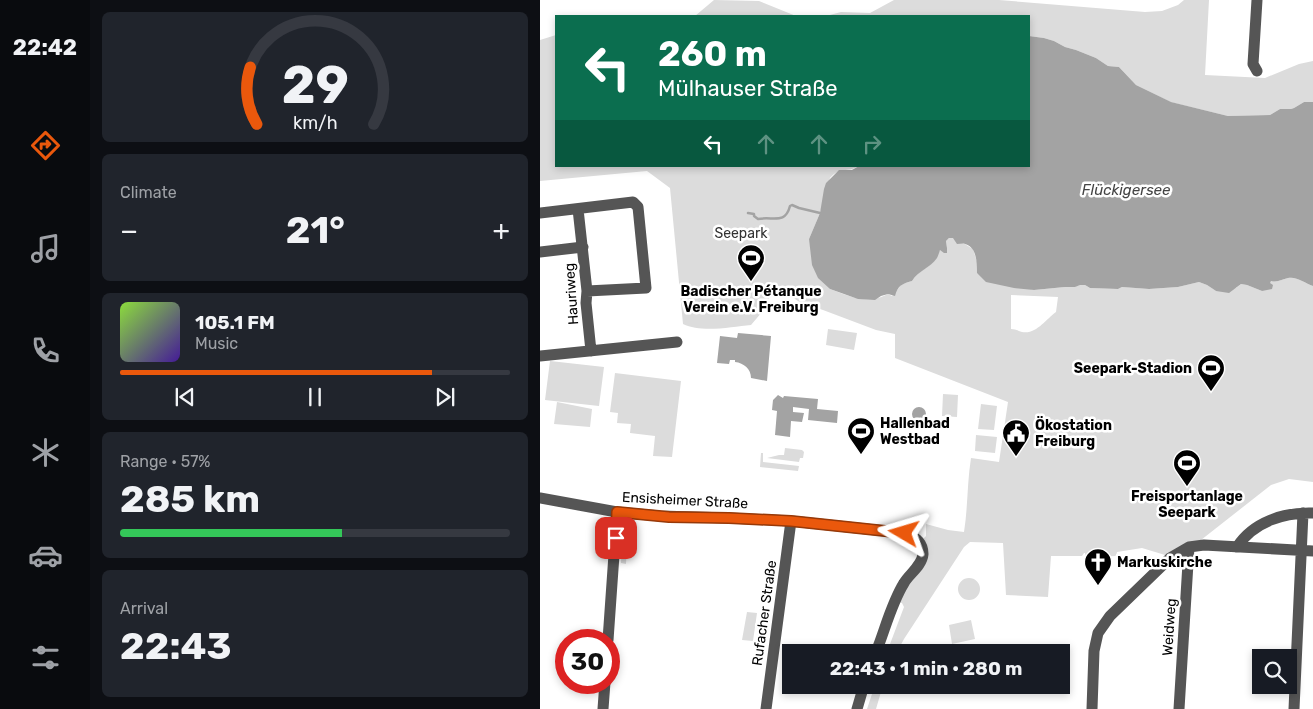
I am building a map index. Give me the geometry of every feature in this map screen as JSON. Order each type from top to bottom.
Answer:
[{"type":"street","points":[[1257,0],[1253,64],[1257,71]]},
{"type":"street","points":[[540,213],[633,202],[638,207],[646,288],[587,291]]},
{"type":"street","points":[[578,209],[582,247]]},
{"type":"street","name":"Hauriweg","points":[[540,252],[582,247],[591,351]]},
{"type":"street","points":[[540,356],[677,342]]},
{"type":"street","name":"Ensisheimer Straße","points":[[540,498],[617,512],[669,517],[791,521],[911,535],[921,545],[922,559],[899,591],[879,644]]},
{"type":"street","points":[[609,629],[617,512]]},
{"type":"street","points":[[1237,547],[1250,533],[1269,521],[1281,516],[1308,513],[1300,551],[1294,709]]},
{"type":"street","name":"Rufacher Straße","points":[[766,709],[791,521]]},
{"type":"street","points":[[1092,709],[1094,651],[1098,633],[1110,616],[1170,558],[1189,547],[1204,545],[1313,551]]},
{"type":"street","name":"Weidweg","points":[[1179,709],[1189,547]]},
{"type":"street","points":[[603,709],[604,694]]},
{"type":"street","points":[[857,709],[861,694]]},
{"type":"green space","points":[[714,0],[759,1],[794,15],[696,15]]},
{"type":"green space","points":[[894,0],[999,0],[1145,12],[1162,11],[1178,5],[1184,0],[1209,0],[1205,75],[1265,78],[1299,64],[1313,61],[1313,102],[1304,102],[1291,109],[1280,109],[1270,115],[1228,116],[1170,102],[1136,85],[1119,67],[1108,66],[1096,58],[1054,41],[1030,36],[1030,15],[830,15],[841,12],[870,13]]},
{"type":"green space","name":"Seepark","points":[[555,35],[555,167],[856,167],[837,172],[830,178],[820,213],[809,239],[830,289],[851,297],[867,299],[888,294],[892,296],[902,284],[912,281],[933,261],[939,251],[947,248],[946,241],[953,237],[973,249],[977,262],[977,273],[1034,290],[1079,285],[1085,285],[1090,288],[1118,289],[1122,287],[1149,289],[1178,287],[1199,282],[1216,291],[1236,288],[1241,284],[1262,291],[1271,281],[1286,278],[1297,279],[1313,286],[1313,482],[1289,479],[1271,485],[1201,540],[1165,555],[1142,548],[1117,552],[1116,556],[1086,557],[1084,553],[1082,556],[1051,556],[1048,597],[1006,595],[1003,543],[970,542],[964,547],[901,644],[890,644],[904,607],[899,602],[910,582],[923,539],[926,536],[926,524],[964,532],[971,458],[999,462],[1008,402],[895,358],[895,334],[876,330],[820,309],[814,312],[779,288],[759,309],[762,312],[751,325],[707,329],[690,327],[683,324],[670,188],[647,171],[540,181],[540,40]],"holes":[[[1011,295],[1058,297],[1056,312],[1041,326],[1027,332],[1011,329]]]},
{"type":"green space","points":[[828,329],[857,333],[854,350],[826,345]]},
{"type":"green space","points":[[550,361],[604,367],[599,406],[545,400]]},
{"type":"green space","points":[[615,373],[681,381],[672,457],[653,456],[655,436],[630,433],[631,424],[617,423],[618,413],[610,412]]},
{"type":"green space","points":[[943,394],[958,395],[957,417],[942,416]]},
{"type":"green space","points":[[557,402],[592,409],[590,427],[554,424]]},
{"type":"green space","points":[[981,404],[997,406],[994,430],[978,429]]},
{"type":"green space","points":[[976,435],[997,437],[995,453],[975,451]]},
{"type":"green space","points":[[785,448],[802,450],[804,452],[803,458],[800,458],[799,462],[767,458],[784,455]]},
{"type":"green space","points":[[761,453],[763,453],[763,462],[799,466],[798,471],[760,467]]},
{"type":"green space","points":[[628,520],[635,520],[634,526],[628,526],[626,564],[621,563],[623,524]]},
{"type":"green space","points":[[969,578],[977,581],[980,589],[977,597],[969,600],[961,597],[958,589],[961,581]]},
{"type":"green space","points":[[747,612],[757,613],[753,641],[742,640]]},
{"type":"green space","points":[[971,620],[975,639],[952,644],[949,625]]},
{"type":"green space","points":[[872,694],[880,694],[876,709],[867,709]]},
{"type":"water","name":"Flückigersee","points":[[1030,36],[1054,41],[1096,58],[1108,66],[1119,67],[1136,85],[1171,102],[1228,116],[1270,115],[1280,109],[1291,109],[1304,102],[1313,102],[1313,286],[1297,279],[1286,278],[1271,281],[1272,289],[1262,291],[1241,284],[1229,293],[1216,291],[1199,282],[1178,287],[1149,289],[1122,287],[1118,289],[1090,288],[1085,285],[1034,290],[1014,288],[986,282],[977,273],[976,256],[972,248],[964,244],[957,244],[953,238],[949,238],[946,241],[947,253],[940,250],[937,258],[912,281],[901,286],[895,296],[888,294],[875,300],[858,299],[830,289],[818,278],[812,265],[809,239],[820,213],[826,183],[839,170],[852,170],[857,167],[1030,167]]},
{"type":"water","points":[[738,333],[771,336],[767,381],[751,378],[750,372],[746,367],[735,362],[735,360],[730,360],[729,364],[717,363],[720,336],[737,338]]},
{"type":"water","points":[[778,395],[783,398],[784,396],[818,399],[817,409],[838,411],[837,423],[808,420],[809,409],[793,407],[793,412],[804,413],[802,422],[791,421],[790,437],[775,435],[777,411],[772,410],[773,400]]},
{"type":"water","points":[[916,407],[922,407],[926,414],[922,421],[916,421],[912,417],[912,411]]},
{"type":"waterway","points":[[748,213],[754,214],[758,219],[782,218],[792,205],[820,213]]},
{"type":"place","name":"Badischer Pétanque Verein e.V. Freiburg","points":[[751,282]]},
{"type":"place","name":"Seepark-Stadion","points":[[1211,392]]},
{"type":"place","name":"Hallenbad Westbad","points":[[861,455]]},
{"type":"place","name":"Ökostation Freiburg","points":[[1016,457]]},
{"type":"place","name":"Freisportanlage Seepark","points":[[1187,487]]},
{"type":"place","name":"Markuskirche","points":[[1098,586]]},
{"type":"route","points":[[616,538],[617,512],[669,517],[791,521],[904,533]]}]
